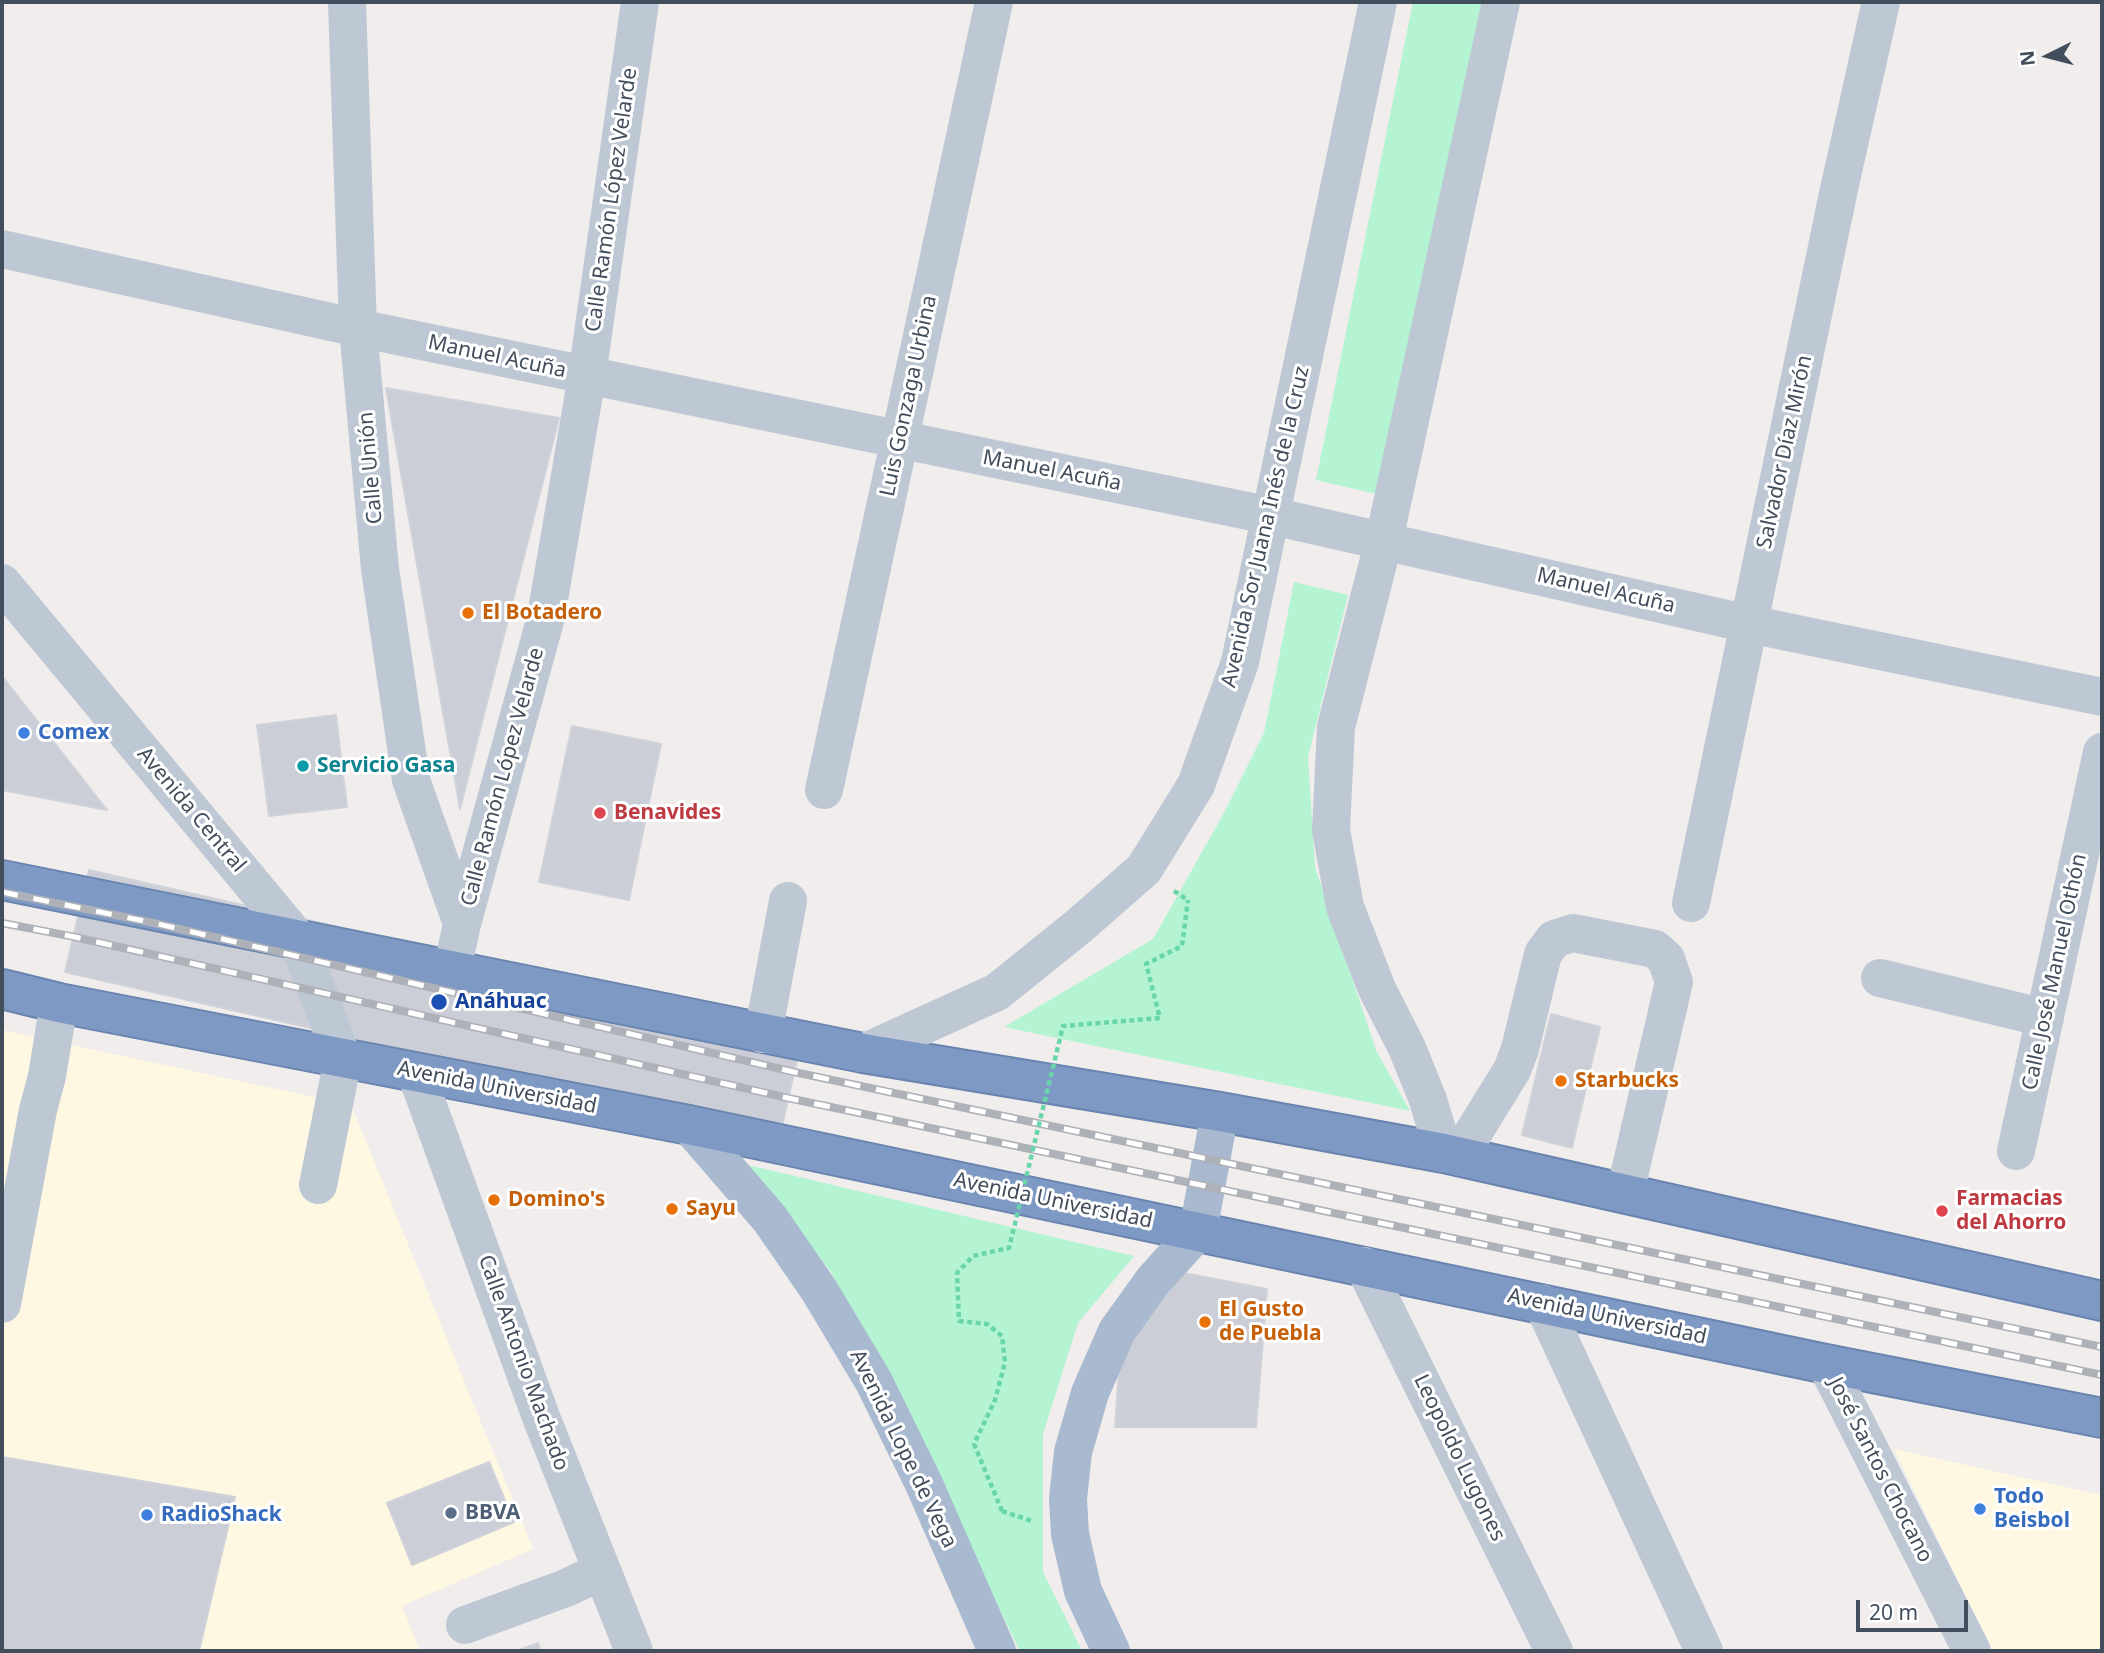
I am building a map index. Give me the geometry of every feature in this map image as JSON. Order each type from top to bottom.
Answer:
[{"type":"highway","points":[[2,880],[863,1053],[1220,1112],[1451,1155],[2102,1301]]},
{"type":"highway","name":"Avenida Universidad","points":[[2,989],[58,1003],[689,1125],[1826,1364],[2102,1418]]},
{"type":"main road","points":[[1111,1651],[1083,1591],[1070,1534],[1068,1499],[1073,1452],[1090,1393],[1116,1331],[1153,1281],[1198,1231],[1220,1112]]},
{"type":"main road","name":"Avenida Lope de Vega","points":[[689,1125],[770,1219],[819,1290],[874,1382],[924,1484],[997,1651]]},
{"type":"street","name":"Calle Unión","points":[[347,2],[358,328],[380,569],[411,780],[463,924]]},
{"type":"street","name":"Calle Ramón López Velarde","points":[[453,970],[546,617],[587,376],[640,2]]},
{"type":"street","name":"Luis Gonzaga Urbina","points":[[824,790],[994,2]]},
{"type":"street","name":"Avenida Sor Juana Inés de la Cruz","points":[[863,1053],[997,992],[1144,869],[1196,785],[1240,662],[1378,2]]},
{"type":"street","points":[[1451,1155],[1407,1048],[1377,989],[1345,907],[1331,830],[1336,727],[1384,540],[1501,2]]},
{"type":"street","name":"Salvador Díaz Mirón","points":[[1692,903],[1839,189],[1881,2]]},
{"type":"street","name":"Manuel Acuña","points":[[2,249],[358,328],[1272,516],[1749,624],[2102,697]]},
{"type":"street","name":"Avenida Central","points":[[2,583],[297,938],[343,1059]]},
{"type":"street","name":"Calle José Manuel Othón","points":[[2016,1150],[2102,752]]},
{"type":"street","points":[[763,1034],[788,901]]},
{"type":"street","points":[[1451,1155],[1512,1070],[1520,1049],[1543,954],[1554,939],[1573,933],[1655,949],[1666,959],[1674,982],[1625,1193]]},
{"type":"street","points":[[1880,978],[2045,1018]]},
{"type":"street","points":[[2,1304],[38,1110],[47,1076],[58,1003]]},
{"type":"street","points":[[318,1185],[343,1059]]},
{"type":"street","name":"Calle Antonio Machado","points":[[416,1073],[541,1417],[634,1651]]},
{"type":"street","name":"Leopoldo Lugones","points":[[1364,1266],[1554,1651]]},
{"type":"street","points":[[1543,1304],[1704,1651]]},
{"type":"street","name":"José Santos Chocano","points":[[1826,1364],[1972,1651]]},
{"type":"street","points":[[465,1625],[603,1572]]},
{"type":"path","points":[[1002,1511],[974,1444],[996,1400],[1005,1362],[1002,1336],[988,1324],[959,1321],[957,1273],[974,1256],[1009,1248],[1063,1026],[1160,1018],[1146,964],[1182,946],[1188,900]]},
{"type":"shaded area","points":[[2,1030],[351,1105],[533,1549],[402,1606],[420,1651],[2,1651]]},
{"type":"shaded area","points":[[1894,1449],[2102,1495],[2102,1651],[1992,1651]]},
{"type":"green space","points":[[1413,2],[1498,2],[1385,496],[1316,480]]},
{"type":"green space","points":[[1294,582],[1348,595],[1308,757],[1315,867],[1376,1050],[1410,1111],[1004,1027],[1153,939],[1224,813],[1264,733]]},
{"type":"green space","points":[[748,1165],[1134,1256],[1078,1323],[1043,1434],[1043,1572],[1082,1651],[1020,1651],[831,1272]]},
{"type":"building","name":"El Botadero","points":[[386,388],[559,418],[460,809]]},
{"type":"building","name":"Comex","points":[[2,676],[107,810],[2,790]]},
{"type":"building","name":"Servicio Gasa","points":[[336,715],[347,807],[269,816],[257,725]]},
{"type":"building","name":"Benavides","points":[[572,726],[661,744],[629,900],[539,882]]},
{"type":"building","points":[[89,870],[803,1033],[780,1135],[65,972]]},
{"type":"building","name":"Starbucks","points":[[1551,1014],[1600,1027],[1572,1148],[1522,1135]]},
{"type":"building","name":"El Gusto de Puebla","points":[[1184,1273],[1267,1289],[1256,1427],[1115,1427],[1120,1355]]},
{"type":"building","points":[[2,1457],[235,1497],[199,1651],[2,1651]]},
{"type":"building","name":"BBVA","points":[[489,1462],[514,1522],[412,1565],[387,1503]]},
{"type":"building","points":[[538,1643],[541,1651],[517,1651]]},
{"type":"railway","points":[[2,892],[154,923],[794,1072],[2102,1347]]},
{"type":"railway","points":[[2,923],[75,937],[788,1098],[2102,1375]]},
{"type":"place","name":"El Botadero","points":[[468,613]]},
{"type":"place","name":"Comex","points":[[24,733]]},
{"type":"place","name":"Servicio Gasa","points":[[303,766]]},
{"type":"place","name":"Benavides","points":[[600,813]]},
{"type":"place","name":"Anáhuac","points":[[439,1002]]},
{"type":"place","name":"Starbucks","points":[[1561,1081]]},
{"type":"place","name":"Domino's","points":[[494,1200]]},
{"type":"place","name":"Sayu","points":[[672,1209]]},
{"type":"place","name":"Farmacias del Ahorro","points":[[1942,1211]]},
{"type":"place","name":"El Gusto de Puebla","points":[[1205,1322]]},
{"type":"place","name":"Todo Beisbol","points":[[1980,1509]]},
{"type":"place","name":"BBVA","points":[[451,1513]]},
{"type":"place","name":"RadioShack","points":[[147,1515]]}]
